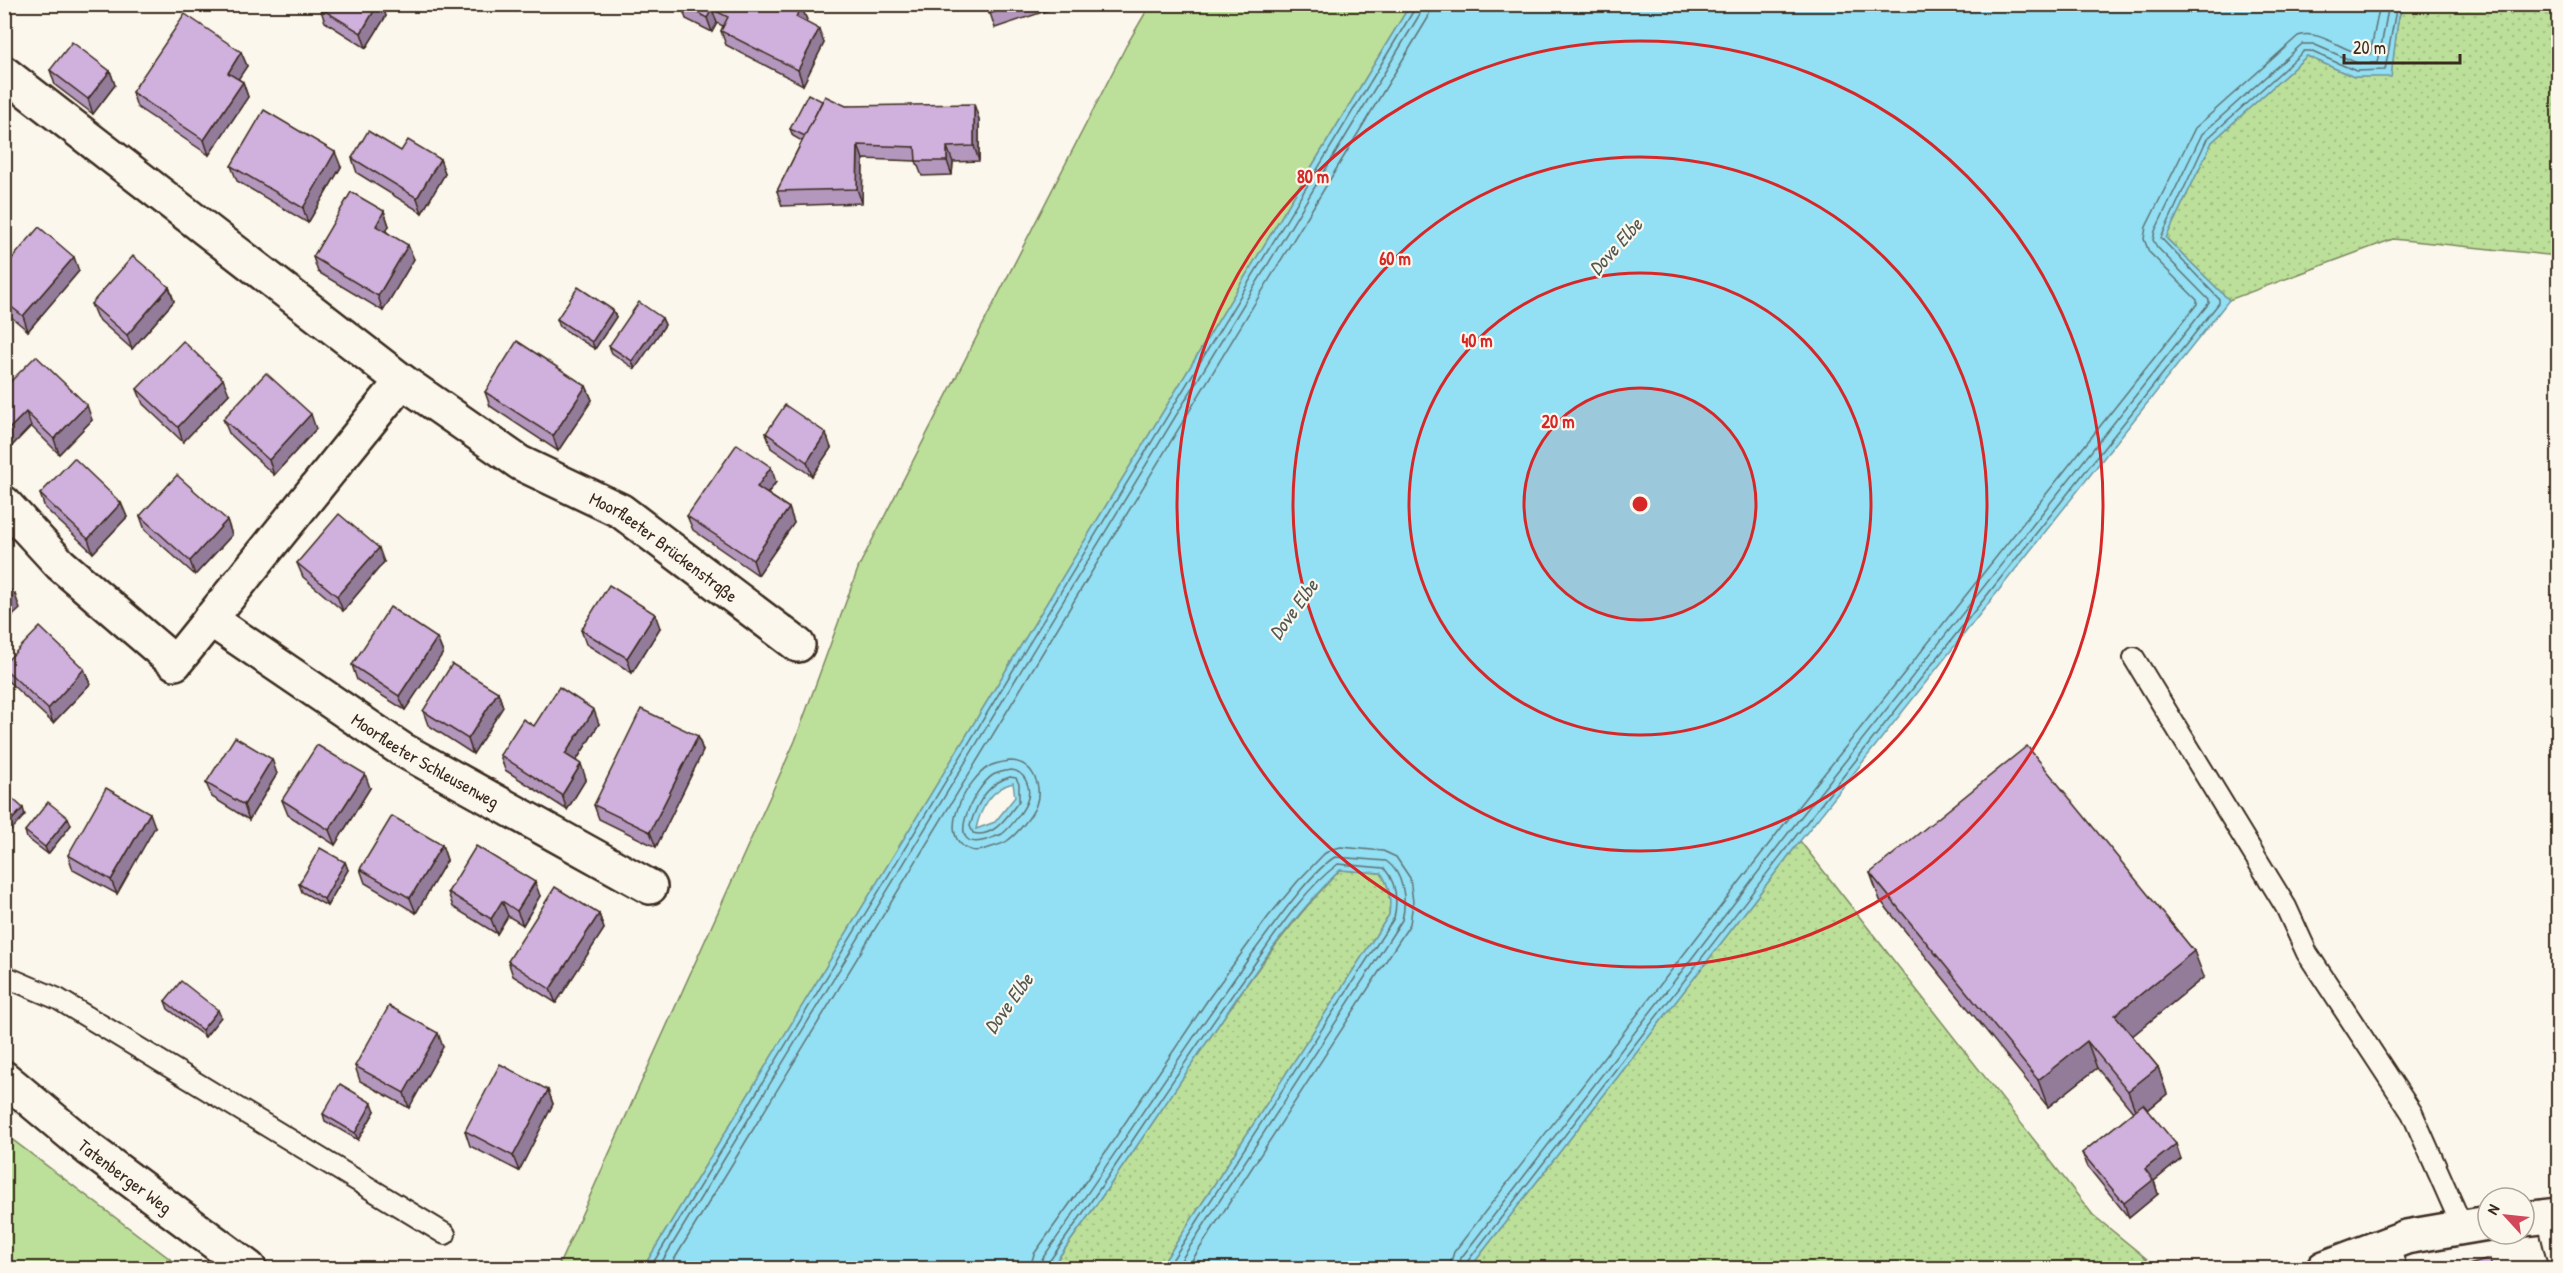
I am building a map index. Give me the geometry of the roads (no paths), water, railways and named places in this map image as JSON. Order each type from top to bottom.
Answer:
[{"type":"street","name":"Moorfleeter Brückenstraße","points":[[4,73],[402,381],[520,463],[621,511],[798,645]]},
{"type":"street","points":[[4,503],[60,564],[175,663],[402,381]]},
{"type":"street","name":"Moorfleeter Schleusenweg","points":[[210,619],[401,749],[650,887]]},
{"type":"street","name":"Tatenberger Weg","points":[[4,1078],[89,1149],[249,1269]]},
{"type":"street","points":[[2324,1269],[2392,1256],[2406,1237],[2475,1224]]},
{"type":"lane","points":[[2134,657],[2286,907],[2307,953],[2412,1113],[2475,1224]]},
{"type":"lane","points":[[4,976],[58,999],[445,1234]]},
{"type":"lane","points":[[2543,1217],[2559,1261]]},
{"type":"water","name":"Dove Elbe","points":[[1410,5],[2403,5],[2398,20],[2391,77],[2354,77],[2307,56],[2212,142],[2166,238],[2229,300],[1800,841],[1470,1268],[1160,1268],[1389,915],[1389,893],[1381,873],[1340,870],[1300,913],[1264,960],[1051,1268],[643,1268]],"holes":[[[1013,783],[1015,797],[995,822],[976,829],[988,800],[999,789]]]}]
